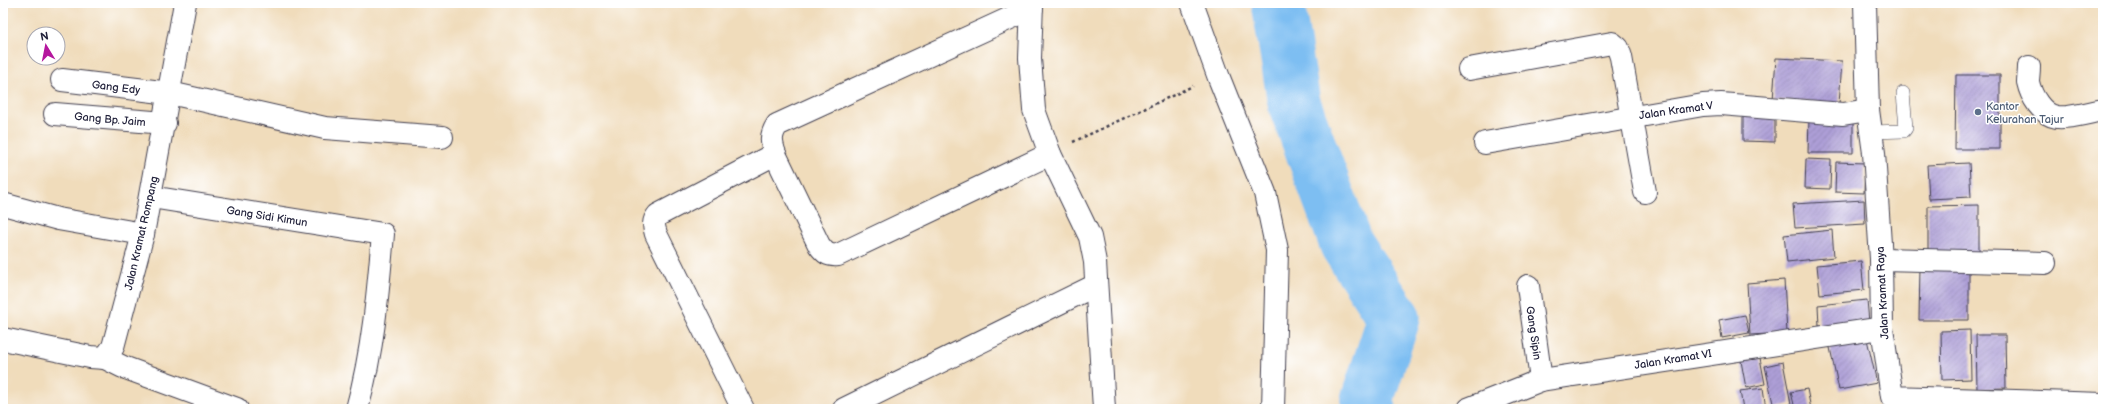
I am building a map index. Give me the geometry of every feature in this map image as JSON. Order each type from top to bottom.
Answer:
[{"type":"street","name":"Jalan Kramat Rompang","points":[[105,358],[114,347],[143,234],[165,124],[186,3]]},
{"type":"street","points":[[1192,3],[1219,78],[1265,193],[1278,250],[1273,409]]},
{"type":"street","name":"Jalan Kramat Raya","points":[[1865,3],[1868,110],[1881,259],[1882,328],[1892,403],[2103,404]]},
{"type":"street","points":[[1050,154],[838,254],[830,256],[825,253],[819,245],[770,141],[772,132],[777,125],[1032,6],[1030,58],[1034,110],[1050,154],[1090,237],[1095,262],[1104,409]]},
{"type":"street","points":[[1469,69],[1612,43],[1618,48],[1621,57],[1645,192]]},
{"type":"street","points":[[2029,67],[2028,82],[2040,107],[2049,114],[2057,117],[2103,110]]},
{"type":"street","name":"Gang Edy","points":[[62,80],[170,94],[325,128],[442,137]]},
{"type":"street","name":"Jalan Kramat V","points":[[1485,143],[1575,128],[1631,116],[1703,105],[1721,104],[1843,114],[1868,110]]},
{"type":"street","name":"Gang Bp. Jaim","points":[[55,114],[165,124]]},
{"type":"street","points":[[743,409],[656,234],[654,219],[658,215],[775,154]]},
{"type":"street","name":"Gang Sidi Kimun","points":[[151,197],[383,234],[374,333],[357,409]]},
{"type":"street","points":[[3,204],[58,220],[143,234]]},
{"type":"street","points":[[1881,259],[2045,263]]},
{"type":"street","points":[[844,409],[1096,285]]},
{"type":"street","name":"Gang Sipin","points":[[1528,286],[1541,380]]},
{"type":"street","name":"Jalan Kramat VI","points":[[1468,409],[1541,380],[1882,328]]},
{"type":"street","points":[[3,339],[90,357],[105,358],[123,367],[237,409]]},
{"type":"lane","points":[[1871,132],[1904,131],[1906,128],[1903,93]]},
{"type":"path","points":[[1050,154],[1188,88],[1219,78]]},
{"type":"building","points":[[1776,58],[1842,61],[1839,104],[1773,100]]},
{"type":"building","name":"Kantor Kelurahan Tajur","points":[[1956,75],[2000,75],[2000,149],[1955,149]]},
{"type":"building","points":[[1743,113],[1775,114],[1775,142],[1743,141]]},
{"type":"building","points":[[1809,119],[1853,119],[1853,153],[1808,153]]},
{"type":"building","points":[[1806,159],[1831,160],[1830,189],[1805,188]]},
{"type":"building","points":[[1836,162],[1865,163],[1864,193],[1835,192]]},
{"type":"building","points":[[1969,163],[1971,197],[1929,199],[1927,165]]},
{"type":"building","points":[[1864,200],[1865,224],[1795,228],[1793,204]]},
{"type":"building","points":[[1979,205],[1979,256],[1928,256],[1928,206]]},
{"type":"building","points":[[1832,230],[1834,257],[1787,262],[1784,235]]},
{"type":"building","points":[[1861,261],[1864,290],[1820,294],[1817,265]]},
{"type":"building","points":[[1920,267],[1969,267],[1969,320],[1919,320]]},
{"type":"building","points":[[1784,280],[1787,333],[1750,335],[1747,283]]},
{"type":"building","points":[[1867,300],[1869,322],[1819,326],[1818,305]]},
{"type":"building","points":[[1745,315],[1749,333],[1722,338],[1719,320]]},
{"type":"building","points":[[1970,330],[1971,379],[1942,380],[1941,331]]},
{"type":"building","points":[[1866,335],[1877,383],[1839,390],[1829,343]]},
{"type":"building","points":[[1976,335],[2005,335],[2006,388],[1977,389]]},
{"type":"building","points":[[1760,358],[1765,384],[1746,388],[1741,361]]},
{"type":"building","points":[[1783,362],[1791,404],[1774,408],[1765,366]]},
{"type":"building","points":[[1763,388],[1766,409],[1743,409],[1740,391]]},
{"type":"building","points":[[1807,389],[1811,409],[1795,409],[1791,392]]},
{"type":"waterway","points":[[1278,3],[1294,103],[1346,244],[1394,318],[1367,400],[1370,409]]},
{"type":"place","name":"Kantor Kelurahan Tajur","points":[[1978,112]]}]
